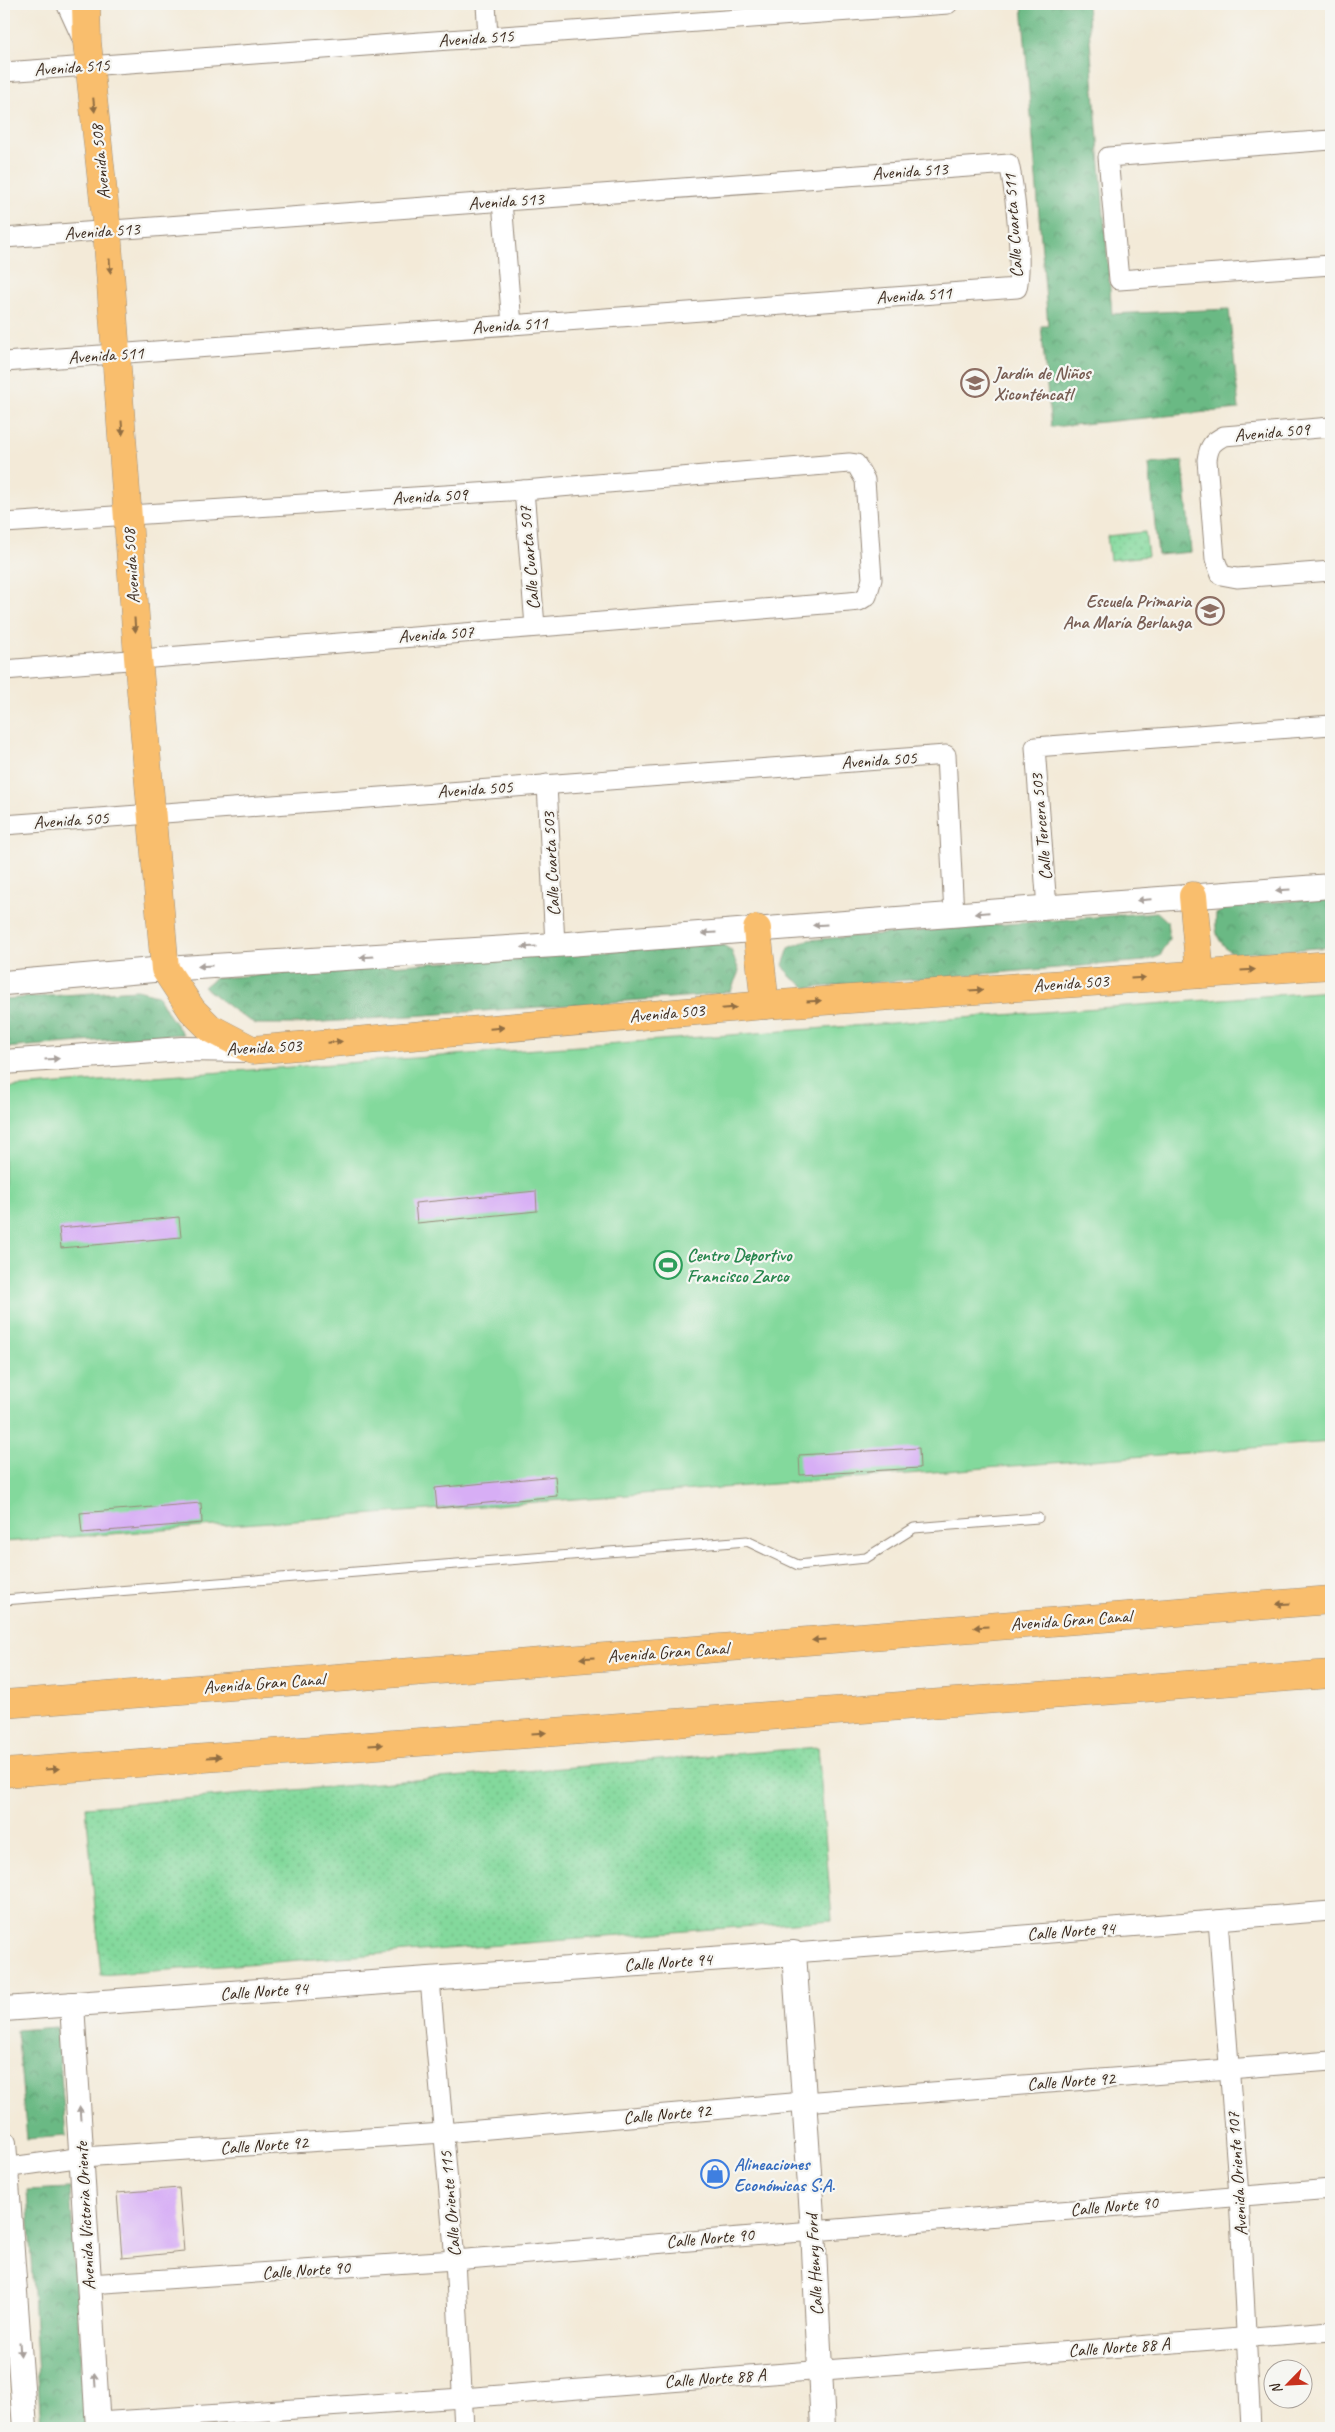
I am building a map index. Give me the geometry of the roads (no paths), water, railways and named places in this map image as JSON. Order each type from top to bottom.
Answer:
[{"type":"main road","name":"Avenida 508","points":[[86,4],[88,54],[107,230],[150,814],[165,969],[192,1010],[210,1028],[252,1050]]},
{"type":"main road","points":[[1193,896],[1200,974]]},
{"type":"main road","points":[[758,930],[765,1005]]},
{"type":"main road","name":"Avenida 503","points":[[252,1050],[765,1005],[1331,965]]},
{"type":"main road","name":"Avenida Gran Canal","points":[[4,1704],[1331,1600]]},
{"type":"main road","points":[[4,1773],[1331,1674]]},
{"type":"street","name":"Avenida 508","points":[[69,4],[88,54]]},
{"type":"street","points":[[486,4],[488,37]]},
{"type":"street","name":"Avenida 515","points":[[4,72],[88,54],[488,37],[948,4]]},
{"type":"street","points":[[1331,140],[1108,156],[1119,280],[1331,265]]},
{"type":"street","name":"Avenida 513","points":[[4,238],[1009,164]]},
{"type":"street","name":"Calle Cuarta 511","points":[[1009,164],[1014,188],[1019,274],[1017,288]]},
{"type":"street","points":[[502,201],[512,325]]},
{"type":"street","name":"Avenida 511","points":[[4,362],[1017,288]]},
{"type":"street","name":"Avenida 509","points":[[1331,427],[1236,434],[1214,441],[1208,449],[1207,460],[1215,559],[1221,575],[1238,578],[1331,570]]},
{"type":"street","name":"Avenida 509","points":[[4,523],[524,490],[841,463],[856,464],[864,480],[866,500],[872,580],[867,596]]},
{"type":"street","name":"Calle Cuarta 507","points":[[524,490],[535,626]]},
{"type":"street","name":"Avenida 507","points":[[4,670],[138,657],[849,602],[867,596]]},
{"type":"street","name":"Calle Tercera 503","points":[[1047,908],[1034,747],[1331,725]]},
{"type":"street","name":"Avenida 505","points":[[4,825],[946,755],[954,915]]},
{"type":"street","name":"Calle Cuarta 503","points":[[547,784],[555,945]]},
{"type":"street","points":[[4,983],[165,969],[555,945],[1331,886]]},
{"type":"street","name":"Avenida 503","points":[[4,1062],[182,1049],[252,1050]]},
{"type":"street","name":"Calle Norte 94","points":[[4,2009],[430,1980],[1331,1911]]},
{"type":"street","name":"Avenida Oriente 107","points":[[1218,1920],[1239,2196],[1251,2428]]},
{"type":"street","name":"Calle Henry Ford","points":[[794,1953],[813,2230],[823,2428]]},
{"type":"street","name":"Calle Oriente 115","points":[[430,1980],[455,2260],[464,2428]]},
{"type":"street","name":"Avenida Victoria Oriente","points":[[72,2004],[83,2156],[98,2425]]},
{"type":"street","name":"Calle Norte 92","points":[[5,2168],[83,2156],[444,2133],[804,2102],[1331,2061]]},
{"type":"street","points":[[4,2143],[10,2294],[25,2428]]},
{"type":"street","name":"Calle Norte 90","points":[[89,2284],[455,2260],[1331,2189]]},
{"type":"street","name":"Calle Norte 88 A","points":[[98,2425],[1331,2332]]},
{"type":"lane","points":[[4,1600],[747,1541],[798,1565],[866,1558],[914,1528],[1038,1518]]},
{"type":"place","name":"Jardín de Niños Xiconténcatl","points":[[975,383]]},
{"type":"place","name":"Escuela Primaria Ana María Berlanga","points":[[1210,611]]},
{"type":"place","name":"Centro Deportivo Francisco Zarco","points":[[668,1265]]},
{"type":"place","name":"Alineaciones Económicas S.A.","points":[[715,2174]]}]
